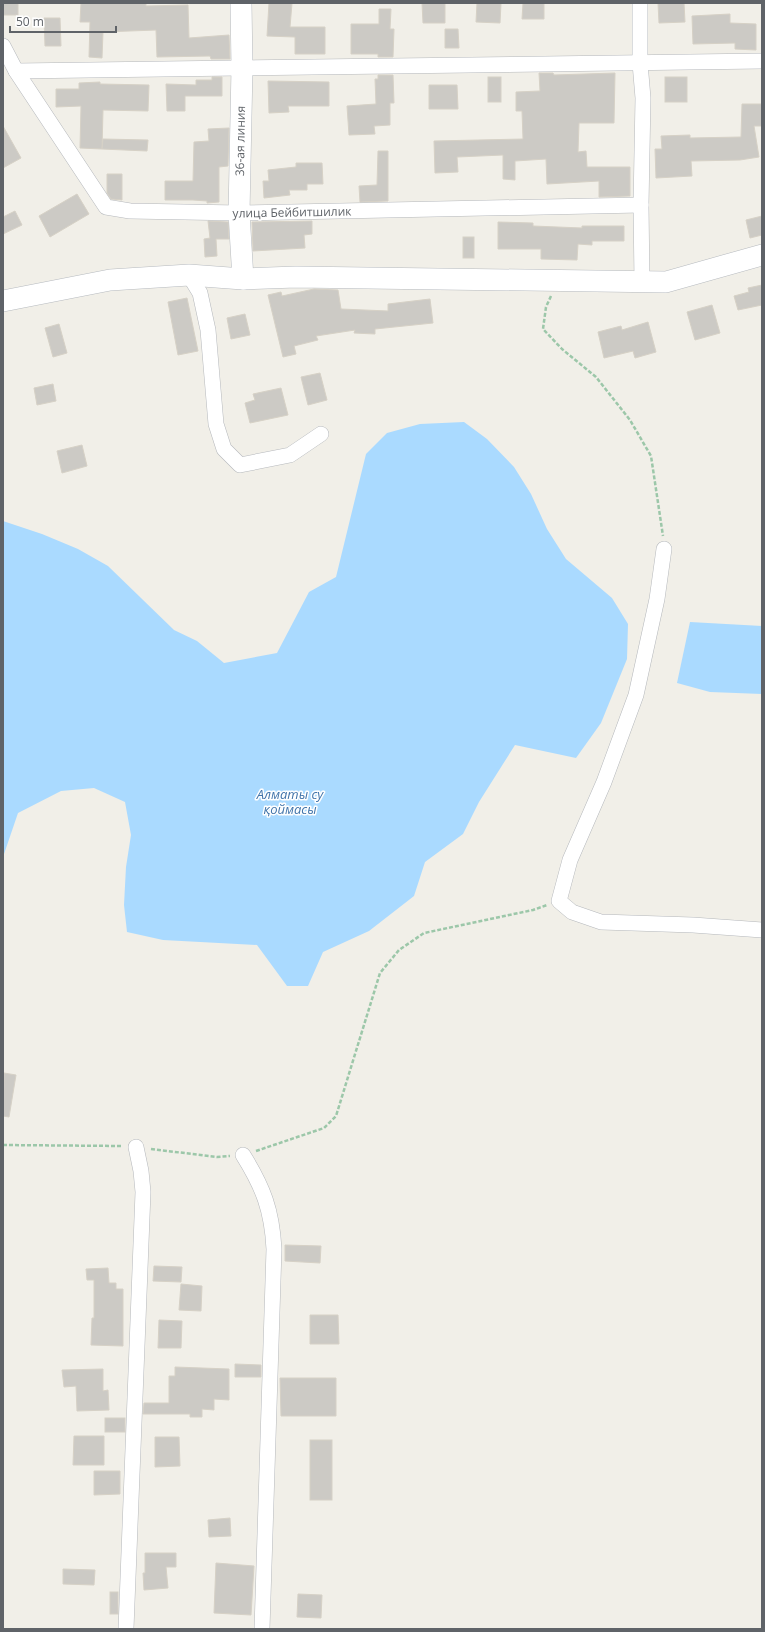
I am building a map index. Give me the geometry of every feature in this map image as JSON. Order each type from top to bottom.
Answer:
[{"type":"street","name":"36-ая линия","points":[[241,3],[242,68],[239,213],[243,279]]},
{"type":"street","points":[[640,3],[640,63],[643,98],[641,205],[642,282]]},
{"type":"street","points":[[3,46],[16,71],[762,61]]},
{"type":"street","name":"улица Бейбитшилик","points":[[16,71],[106,207],[130,211],[239,213],[641,205]]},
{"type":"street","points":[[3,300],[110,280],[189,274],[243,279],[296,277],[666,282],[762,255]]},
{"type":"street","points":[[189,274],[200,293],[208,330],[216,424],[224,449],[240,465],[290,456],[321,434]]},
{"type":"street","points":[[664,549],[657,599],[636,695],[604,782],[570,860],[559,901],[572,912],[601,922],[693,925],[762,930]]},
{"type":"street","points":[[126,1629],[143,1192],[136,1147]]},
{"type":"street","points":[[243,1155],[256,1176],[266,1199],[273,1224],[274,1249],[262,1629]]},
{"type":"path","points":[[559,281],[546,307],[543,329],[562,349],[596,377],[630,420],[651,456],[664,549]]},
{"type":"path","points":[[3,1145],[118,1145],[217,1157],[243,1155],[324,1128],[336,1116],[380,973],[399,950],[424,933],[533,910]]},
{"type":"water","name":"Алматы су қоймасы","points":[[464,422],[487,439],[514,467],[531,494],[547,529],[566,559],[612,598],[628,624],[627,659],[601,723],[576,758],[515,745],[479,802],[463,834],[425,862],[414,896],[369,931],[323,952],[308,986],[287,986],[257,945],[163,940],[127,932],[124,905],[126,867],[131,835],[125,802],[94,788],[61,791],[18,813],[3,857],[3,521],[42,534],[78,549],[108,566],[174,630],[197,641],[224,663],[277,653],[309,592],[336,577],[366,454],[387,433],[420,424]]},
{"type":"water","points":[[690,622],[762,626],[762,694],[710,692],[677,683]]},
{"type":"building","points":[[3,3],[18,3],[18,15],[3,15]]},
{"type":"building","points":[[81,3],[146,3],[146,6],[188,5],[189,38],[229,35],[230,59],[211,59],[210,56],[157,57],[156,30],[103,32],[102,58],[89,57],[90,22],[80,22]]},
{"type":"building","points":[[269,3],[292,3],[290,27],[325,27],[325,54],[295,54],[295,37],[267,36]]},
{"type":"building","points":[[422,3],[445,3],[445,23],[423,23]]},
{"type":"building","points":[[477,3],[501,3],[500,23],[476,22]]},
{"type":"building","points":[[523,3],[544,3],[544,19],[522,19]]},
{"type":"building","points":[[658,3],[684,3],[685,22],[659,23]]},
{"type":"building","points":[[379,9],[391,9],[390,29],[394,29],[393,57],[378,57],[378,54],[351,54],[351,24],[379,24]]},
{"type":"building","points":[[730,14],[730,23],[756,24],[756,50],[735,49],[735,43],[693,44],[692,16]]},
{"type":"building","points":[[44,18],[60,18],[61,46],[45,46]]},
{"type":"building","points":[[445,29],[458,29],[459,48],[445,48]]},
{"type":"building","points":[[539,73],[553,73],[554,75],[615,73],[614,123],[579,123],[578,152],[586,151],[587,167],[630,167],[630,196],[599,197],[599,181],[547,184],[546,159],[515,161],[515,180],[503,179],[503,155],[457,157],[458,172],[435,173],[434,141],[523,139],[522,111],[516,111],[516,92],[540,91]]},
{"type":"building","points":[[378,75],[393,75],[394,103],[390,103],[390,125],[374,126],[375,134],[349,135],[347,106],[376,104],[375,79],[378,79]]},
{"type":"building","points":[[212,77],[222,77],[222,96],[185,96],[185,111],[167,111],[166,84],[196,85],[196,80],[212,80]]},
{"type":"building","points":[[488,77],[501,77],[501,102],[488,102]]},
{"type":"building","points":[[665,77],[687,77],[687,102],[665,102]]},
{"type":"building","points":[[268,81],[329,82],[329,106],[288,106],[289,112],[269,113]]},
{"type":"building","points":[[100,82],[100,84],[149,85],[148,111],[103,110],[102,149],[80,148],[81,106],[56,107],[56,89],[79,89],[79,83]]},
{"type":"building","points":[[429,85],[457,85],[458,109],[429,109]]},
{"type":"building","points":[[742,104],[762,104],[762,126],[754,126],[759,157],[740,160],[691,161],[692,176],[656,178],[655,149],[662,149],[661,136],[690,135],[690,138],[741,137]]},
{"type":"building","points":[[3,126],[21,158],[3,168]]},
{"type":"building","points":[[229,128],[228,166],[219,167],[219,202],[207,203],[207,201],[193,200],[165,200],[165,181],[193,181],[194,142],[209,141],[208,129]]},
{"type":"building","points":[[103,139],[148,140],[147,151],[102,149]]},
{"type":"building","points":[[378,151],[388,151],[388,201],[360,202],[359,186],[377,185]]},
{"type":"building","points":[[296,163],[322,163],[323,184],[307,184],[307,190],[289,190],[290,195],[264,198],[263,181],[269,181],[268,170],[296,167]]},
{"type":"building","points":[[107,174],[122,174],[122,200],[111,199],[107,193]]},
{"type":"building","points":[[77,194],[89,214],[50,237],[39,216]]},
{"type":"building","points":[[15,211],[22,225],[3,234],[3,217]]},
{"type":"building","points":[[762,216],[762,235],[750,238],[746,220]]},
{"type":"building","points":[[208,221],[228,222],[229,239],[216,239],[217,256],[205,257],[204,239],[210,238]]},
{"type":"building","points":[[312,221],[312,234],[304,235],[305,248],[253,251],[252,222]]},
{"type":"building","points":[[498,222],[533,223],[533,226],[582,228],[582,226],[624,226],[624,241],[592,241],[592,245],[578,244],[577,260],[541,259],[541,249],[498,249]]},
{"type":"building","points":[[463,237],[474,237],[474,258],[463,258]]},
{"type":"building","points":[[762,285],[762,305],[738,310],[734,296],[749,292],[748,288]]},
{"type":"building","points":[[314,289],[338,290],[341,309],[388,311],[388,304],[430,299],[433,323],[375,329],[375,334],[354,333],[355,330],[316,336],[318,340],[294,346],[296,354],[283,357],[268,295],[281,292],[282,296]]},
{"type":"building","points":[[187,298],[198,351],[178,355],[168,302]]},
{"type":"building","points":[[712,305],[720,333],[695,340],[687,312]]},
{"type":"building","points":[[245,314],[250,335],[231,339],[227,318]]},
{"type":"building","points":[[648,322],[656,352],[635,358],[633,351],[604,358],[598,332],[621,326],[622,330]]},
{"type":"building","points":[[59,324],[67,353],[53,357],[45,328]]},
{"type":"building","points":[[320,373],[327,400],[308,405],[301,377]]},
{"type":"building","points":[[53,384],[56,401],[37,405],[34,388]]},
{"type":"building","points":[[281,388],[288,415],[250,423],[245,403],[255,400],[253,394]]},
{"type":"building","points":[[82,445],[87,466],[62,473],[57,451]]},
{"type":"building","points":[[4,1073],[16,1075],[9,1117],[3,1116]]},
{"type":"building","points":[[285,1245],[321,1246],[320,1263],[285,1261]]},
{"type":"building","points":[[154,1266],[182,1267],[181,1282],[153,1281]]},
{"type":"building","points":[[108,1268],[109,1283],[116,1283],[116,1289],[123,1289],[123,1346],[91,1345],[92,1318],[94,1318],[94,1280],[87,1280],[86,1269]]},
{"type":"building","points":[[181,1284],[202,1286],[201,1311],[179,1310]]},
{"type":"building","points":[[310,1315],[338,1315],[339,1344],[310,1344]]},
{"type":"building","points":[[159,1320],[182,1321],[181,1348],[158,1348]]},
{"type":"building","points":[[235,1364],[261,1365],[261,1377],[235,1377]]},
{"type":"building","points":[[175,1367],[229,1369],[229,1400],[214,1399],[214,1410],[202,1409],[202,1417],[190,1417],[190,1414],[143,1414],[144,1403],[169,1403],[169,1376],[175,1376]]},
{"type":"building","points":[[103,1369],[103,1391],[108,1390],[109,1410],[77,1411],[76,1386],[64,1387],[62,1370]]},
{"type":"building","points":[[280,1378],[336,1378],[336,1416],[281,1416]]},
{"type":"building","points":[[105,1418],[125,1418],[125,1432],[105,1432]]},
{"type":"building","points":[[74,1436],[104,1436],[104,1465],[73,1465]]},
{"type":"building","points":[[155,1437],[179,1437],[180,1466],[155,1467]]},
{"type":"building","points":[[310,1440],[332,1440],[332,1500],[310,1500]]},
{"type":"building","points":[[94,1471],[120,1471],[120,1494],[94,1495]]},
{"type":"building","points":[[230,1518],[231,1536],[209,1537],[208,1520]]},
{"type":"building","points":[[145,1553],[176,1553],[176,1567],[166,1567],[168,1588],[144,1590],[143,1573],[145,1573]]},
{"type":"building","points":[[216,1563],[254,1566],[251,1615],[214,1613]]},
{"type":"building","points":[[63,1569],[95,1570],[94,1585],[63,1584]]},
{"type":"building","points":[[110,1592],[118,1592],[118,1614],[110,1614]]},
{"type":"building","points":[[298,1594],[322,1595],[321,1618],[297,1617]]}]
